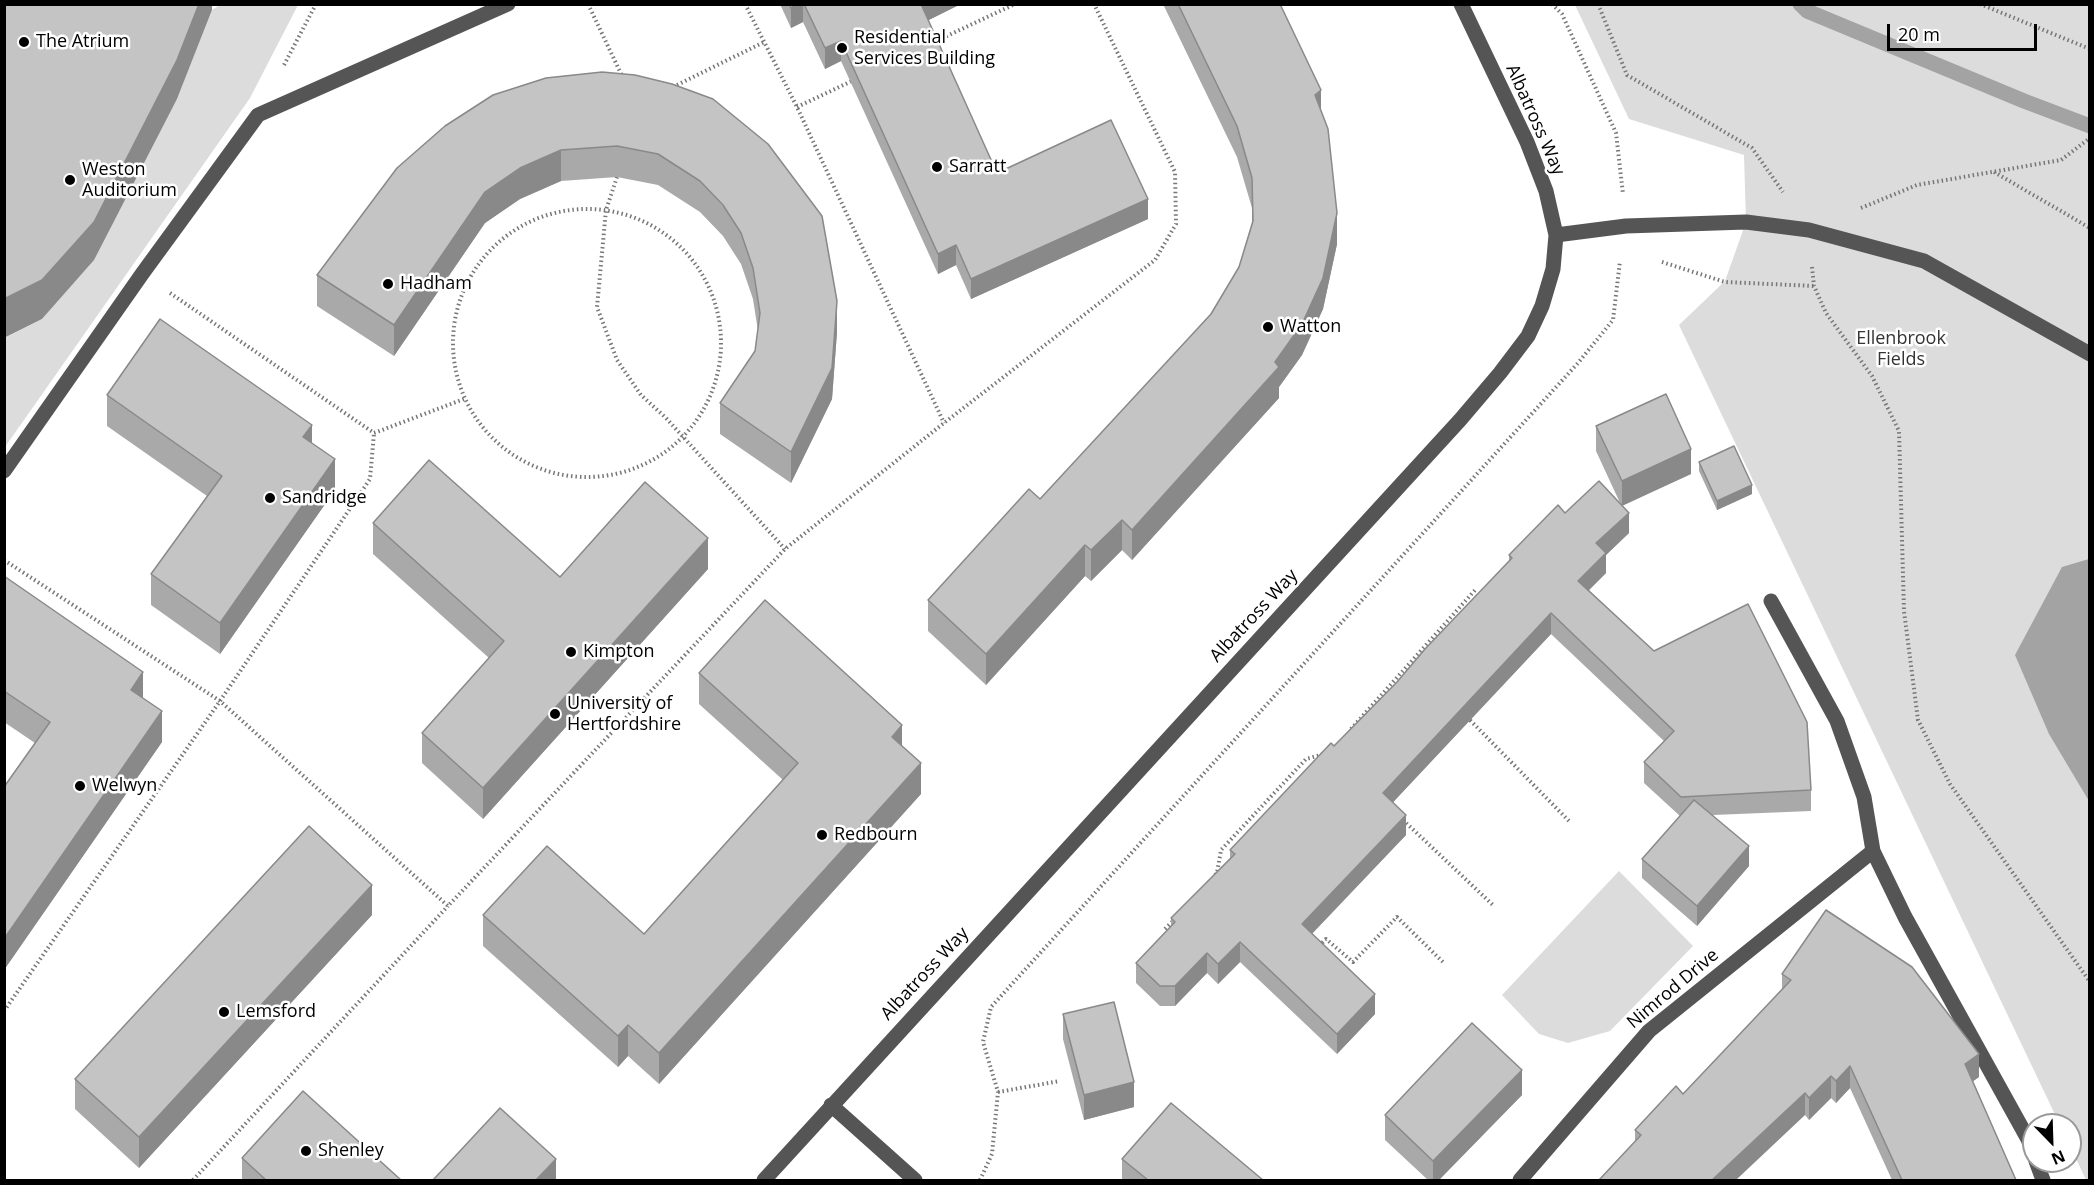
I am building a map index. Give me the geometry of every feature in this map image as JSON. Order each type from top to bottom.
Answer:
[{"type":"street","points":[[4,471],[142,274],[258,115],[508,4]]},
{"type":"street","name":"Albatross Way","points":[[764,1180],[1460,420],[1528,336],[1542,306],[1553,269],[1556,235],[1546,191],[1527,142],[1461,4]]},
{"type":"street","points":[[1556,235],[1626,226],[1746,222],[1809,230],[1924,261],[2090,354]]},
{"type":"street","points":[[1771,601],[1837,722],[1864,797],[1873,851],[1905,917],[2022,1128]]},
{"type":"street","name":"Nimrod Drive","points":[[1520,1180],[1649,1031],[1873,851]]},
{"type":"street","points":[[831,1105],[915,1180]]},
{"type":"path","points":[[258,115],[316,4]]},
{"type":"path","points":[[588,4],[626,85]]},
{"type":"path","points":[[745,4],[797,106],[944,423]]},
{"type":"path","points":[[932,43],[1015,4]]},
{"type":"path","points":[[194,1180],[448,906],[785,549],[1155,260],[1176,225],[1175,172],[1094,4]]},
{"type":"path","points":[[1598,4],[1627,75],[1752,148],[1809,230],[1814,286],[1826,313],[1872,376],[1899,431],[1904,611],[1918,720],[1950,784],[2090,982]]},
{"type":"path","points":[[1980,4],[2090,49]]},
{"type":"path","points":[[665,91],[764,42]]},
{"type":"path","points":[[797,106],[859,77]]},
{"type":"path","points":[[1809,230],[1917,185],[2061,160],[2090,138]]},
{"type":"path","points":[[1994,172],[2090,228]]},
{"type":"path","points":[[617,177],[606,210],[597,307],[617,360],[641,395],[666,417],[785,549]]},
{"type":"path","points":[[580,208],[606,210],[627,213],[658,227],[693,258],[719,307],[723,354],[711,400],[692,432],[633,470],[587,478],[557,475],[514,457],[490,438],[464,399],[452,354],[455,315],[472,272],[497,242],[537,217],[580,208]]},
{"type":"path","points":[[1653,260],[1725,282],[1814,286]]},
{"type":"path","points":[[142,274],[374,434]]},
{"type":"path","points":[[374,434],[464,399]]},
{"type":"path","points":[[4,1011],[220,701],[370,479],[374,434]]},
{"type":"path","points":[[4,560],[220,701],[448,906]]},
{"type":"path","points":[[1346,735],[1476,589]]},
{"type":"path","points":[[1411,661],[1420,669]]},
{"type":"path","points":[[1461,712],[1570,822]]},
{"type":"path","points":[[1209,881],[1217,873],[1221,850],[1298,767],[1306,759],[1331,752]]},
{"type":"path","points":[[1400,817],[1494,906]]},
{"type":"path","points":[[1217,873],[1225,880]]},
{"type":"path","points":[[1166,929],[1180,913]]},
{"type":"path","points":[[1314,952],[1326,939],[1353,962],[1396,917],[1444,963]]},
{"type":"path","points":[[998,1092],[1060,1081]]},
{"type":"green space","points":[[220,5],[298,5],[250,98],[5,447],[5,338],[42,319],[88,266],[177,99],[212,10]]},
{"type":"green space","name":"Ellenbrook Fields","points":[[1575,5],[2089,5],[2089,1180],[2086,1180],[2082,1172],[2082,1113],[2054,1113],[1679,325],[1725,281],[1746,222],[1744,155],[1629,119]]},
{"type":"green space","points":[[1619,871],[1693,946],[1610,1031],[1568,1043],[1539,1034],[1502,995]]},
{"type":"shaded area","points":[[2090,559],[2089,801],[2049,734],[2015,655],[2062,567]]},
{"type":"building","name":"Weston Auditorium","points":[[4,4],[199,4],[177,60],[94,222],[42,280],[4,299]]},
{"type":"building","name":"Sarratt","points":[[804,4],[921,4],[997,173],[1111,120],[1148,199],[971,279],[956,245],[938,254],[841,41],[825,48]]},
{"type":"building","name":"Watton","points":[[1178,4],[1280,4],[1321,90],[1315,95],[1328,129],[1337,213],[1323,278],[1302,324],[1275,362],[1279,367],[1132,530],[1122,520],[1091,550],[1085,545],[986,654],[928,600],[1029,489],[1040,499],[1211,314],[1239,267],[1253,221],[1252,178],[1237,126]]},
{"type":"building","name":"Hadham","points":[[602,72],[635,75],[672,84],[713,99],[768,144],[822,216],[837,301],[832,368],[791,452],[720,403],[755,351],[760,313],[753,268],[741,233],[723,205],[700,181],[658,154],[617,146],[561,150],[520,168],[485,192],[394,325],[317,275],[397,168],[445,126],[493,95],[546,78]]},
{"type":"building","name":"Sandridge","points":[[160,319],[312,425],[303,437],[335,459],[220,623],[151,574],[222,476],[107,395]]},
{"type":"building","points":[[1666,394],[1691,449],[1622,481],[1596,426]]},
{"type":"building","points":[[1734,446],[1752,485],[1717,501],[1699,462]]},
{"type":"building","name":"Kimpton","points":[[429,460],[560,577],[645,482],[708,538],[483,788],[422,733],[504,641],[373,523]]},
{"type":"building","points":[[1599,481],[1629,513],[1596,543],[1606,553],[1578,581],[1654,651],[1748,604],[1807,722],[1811,790],[1681,797],[1644,762],[1674,731],[1551,613],[1383,793],[1406,815],[1302,924],[1375,994],[1337,1034],[1240,942],[1218,964],[1207,953],[1175,986],[1160,986],[1136,963],[1175,922],[1171,918],[1235,854],[1230,850],[1331,743],[1334,746],[1397,682],[1425,649],[1512,558],[1509,555],[1558,505],[1565,513]]},
{"type":"building","name":"Welwyn","points":[[4,576],[143,672],[131,690],[162,711],[4,939],[4,787],[50,722],[4,691]]},
{"type":"building","name":"Redbourn","points":[[765,600],[902,725],[892,737],[921,763],[659,1053],[628,1025],[618,1036],[483,915],[547,846],[644,934],[798,763],[699,673]]},
{"type":"building","points":[[1694,800],[1749,846],[1697,906],[1642,859]]},
{"type":"building","name":"Lemsford","points":[[309,826],[372,885],[139,1137],[75,1079]]},
{"type":"building","points":[[1826,910],[1912,967],[1979,1054],[1965,1064],[2016,1180],[1902,1180],[1850,1066],[1836,1081],[1831,1076],[1809,1098],[1805,1093],[1712,1180],[1599,1180],[1641,1135],[1635,1130],[1676,1086],[1683,1094],[1791,980],[1782,974]]},
{"type":"building","points":[[1114,1002],[1134,1082],[1084,1095],[1063,1014]]},
{"type":"building","points":[[1472,1023],[1522,1070],[1433,1161],[1385,1115]]},
{"type":"building","points":[[303,1091],[401,1180],[266,1180],[242,1158]]},
{"type":"building","points":[[1171,1103],[1263,1180],[1148,1180],[1122,1159]]},
{"type":"building","points":[[500,1108],[556,1159],[536,1180],[433,1180]]},
{"type":"waterway","points":[[1800,4],[1807,11],[2090,126]]},
{"type":"place","name":"The Atrium","points":[[24,42]]},
{"type":"place","name":"Residential Services Building","points":[[842,48]]},
{"type":"place","name":"Sarratt","points":[[937,167]]},
{"type":"place","name":"Weston Auditorium","points":[[70,180]]},
{"type":"place","name":"Hadham","points":[[388,284]]},
{"type":"place","name":"Watton","points":[[1268,327]]},
{"type":"place","name":"Sandridge","points":[[270,498]]},
{"type":"place","name":"Kimpton","points":[[571,652]]},
{"type":"place","name":"University of Hertfordshire","points":[[555,714]]},
{"type":"place","name":"Welwyn","points":[[80,786]]},
{"type":"place","name":"Redbourn","points":[[822,835]]},
{"type":"place","name":"Lemsford","points":[[224,1012]]},
{"type":"place","name":"Shenley","points":[[306,1151]]}]
